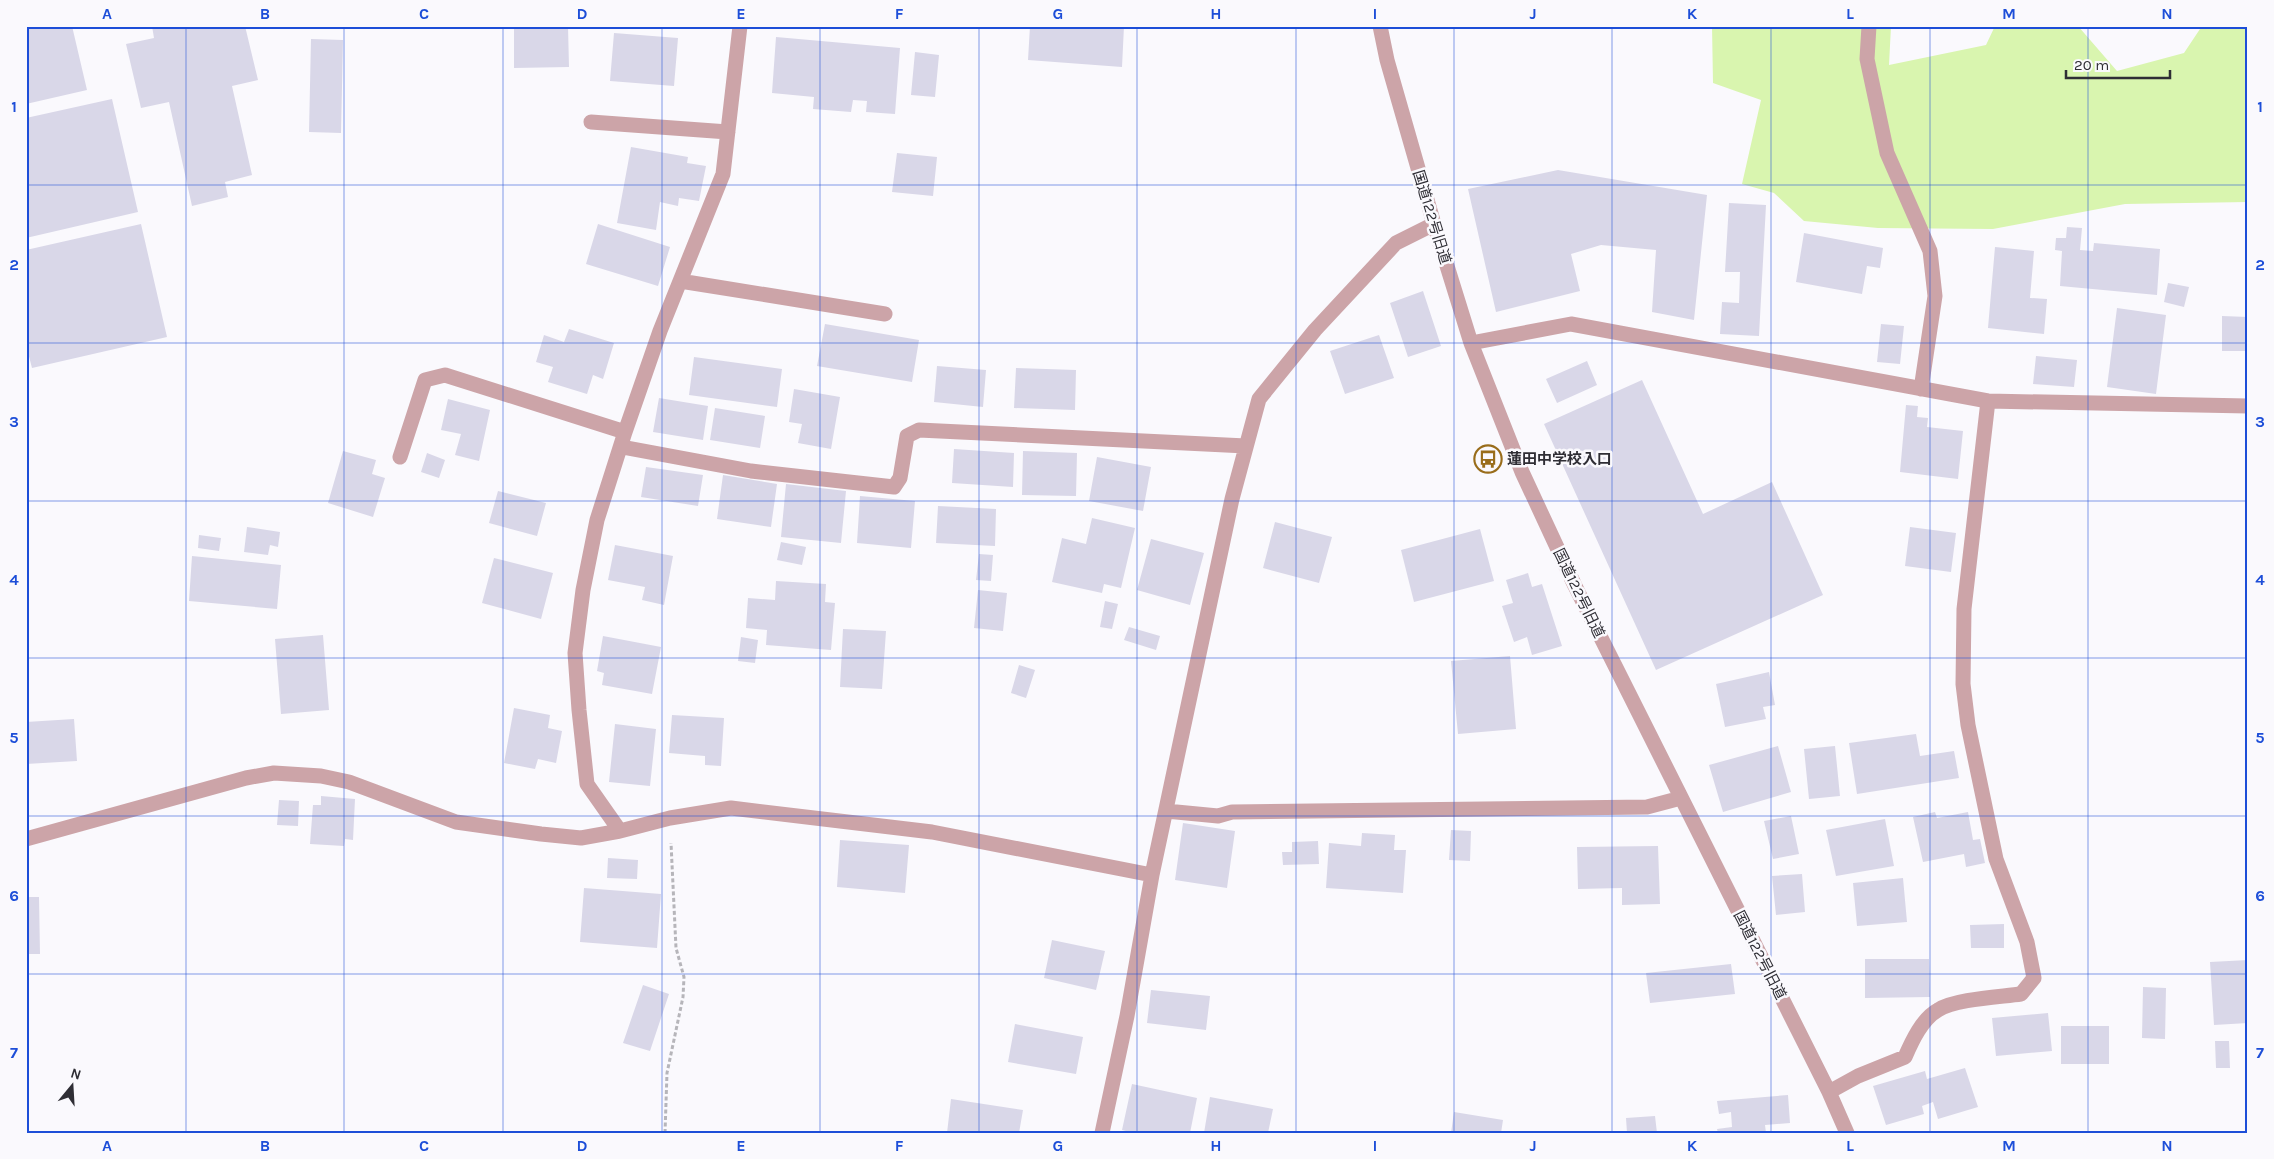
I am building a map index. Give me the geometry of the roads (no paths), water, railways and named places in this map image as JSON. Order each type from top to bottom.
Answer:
[{"type":"street","points":[[620,832],[587,784],[578,710],[575,653],[583,590],[597,520],[623,439],[660,331],[724,174],[740,26]]},
{"type":"street","name":"国道122号旧道","points":[[1380,26],[1387,60],[1470,343],[1522,472],[1575,586],[1829,1092],[1847,1133]]},
{"type":"street","points":[[1869,26],[1866,59],[1886,153],[1930,251],[1935,296],[1921,389]]},
{"type":"street","points":[[591,122],[728,132]]},
{"type":"street","points":[[1102,1133],[1127,1016],[1152,875],[1232,498],[1259,399],[1315,330],[1396,242],[1434,224]]},
{"type":"street","points":[[680,281],[885,314]]},
{"type":"street","points":[[1470,343],[1571,324],[1988,401],[2248,406]]},
{"type":"street","points":[[400,457],[425,380],[445,375],[623,439],[751,471],[894,487],[900,478],[908,436],[919,430],[1246,446]]},
{"type":"street","points":[[1829,1092],[1858,1076],[1905,1057],[1916,1033],[1938,1010],[1971,1000],[2021,994],[2034,978],[2027,942],[1996,859],[1968,725],[1963,684],[1964,610],[1988,401]]},
{"type":"street","points":[[26,839],[246,778],[274,772],[321,776],[349,782],[456,822],[581,838],[620,832],[670,818],[732,808],[932,832],[1152,875]]},
{"type":"street","points":[[1166,811],[1218,816],[1232,812],[1647,807],[1681,798]]},
{"type":"place","name":"蓮田中学校入口","points":[[1488,459]]}]
